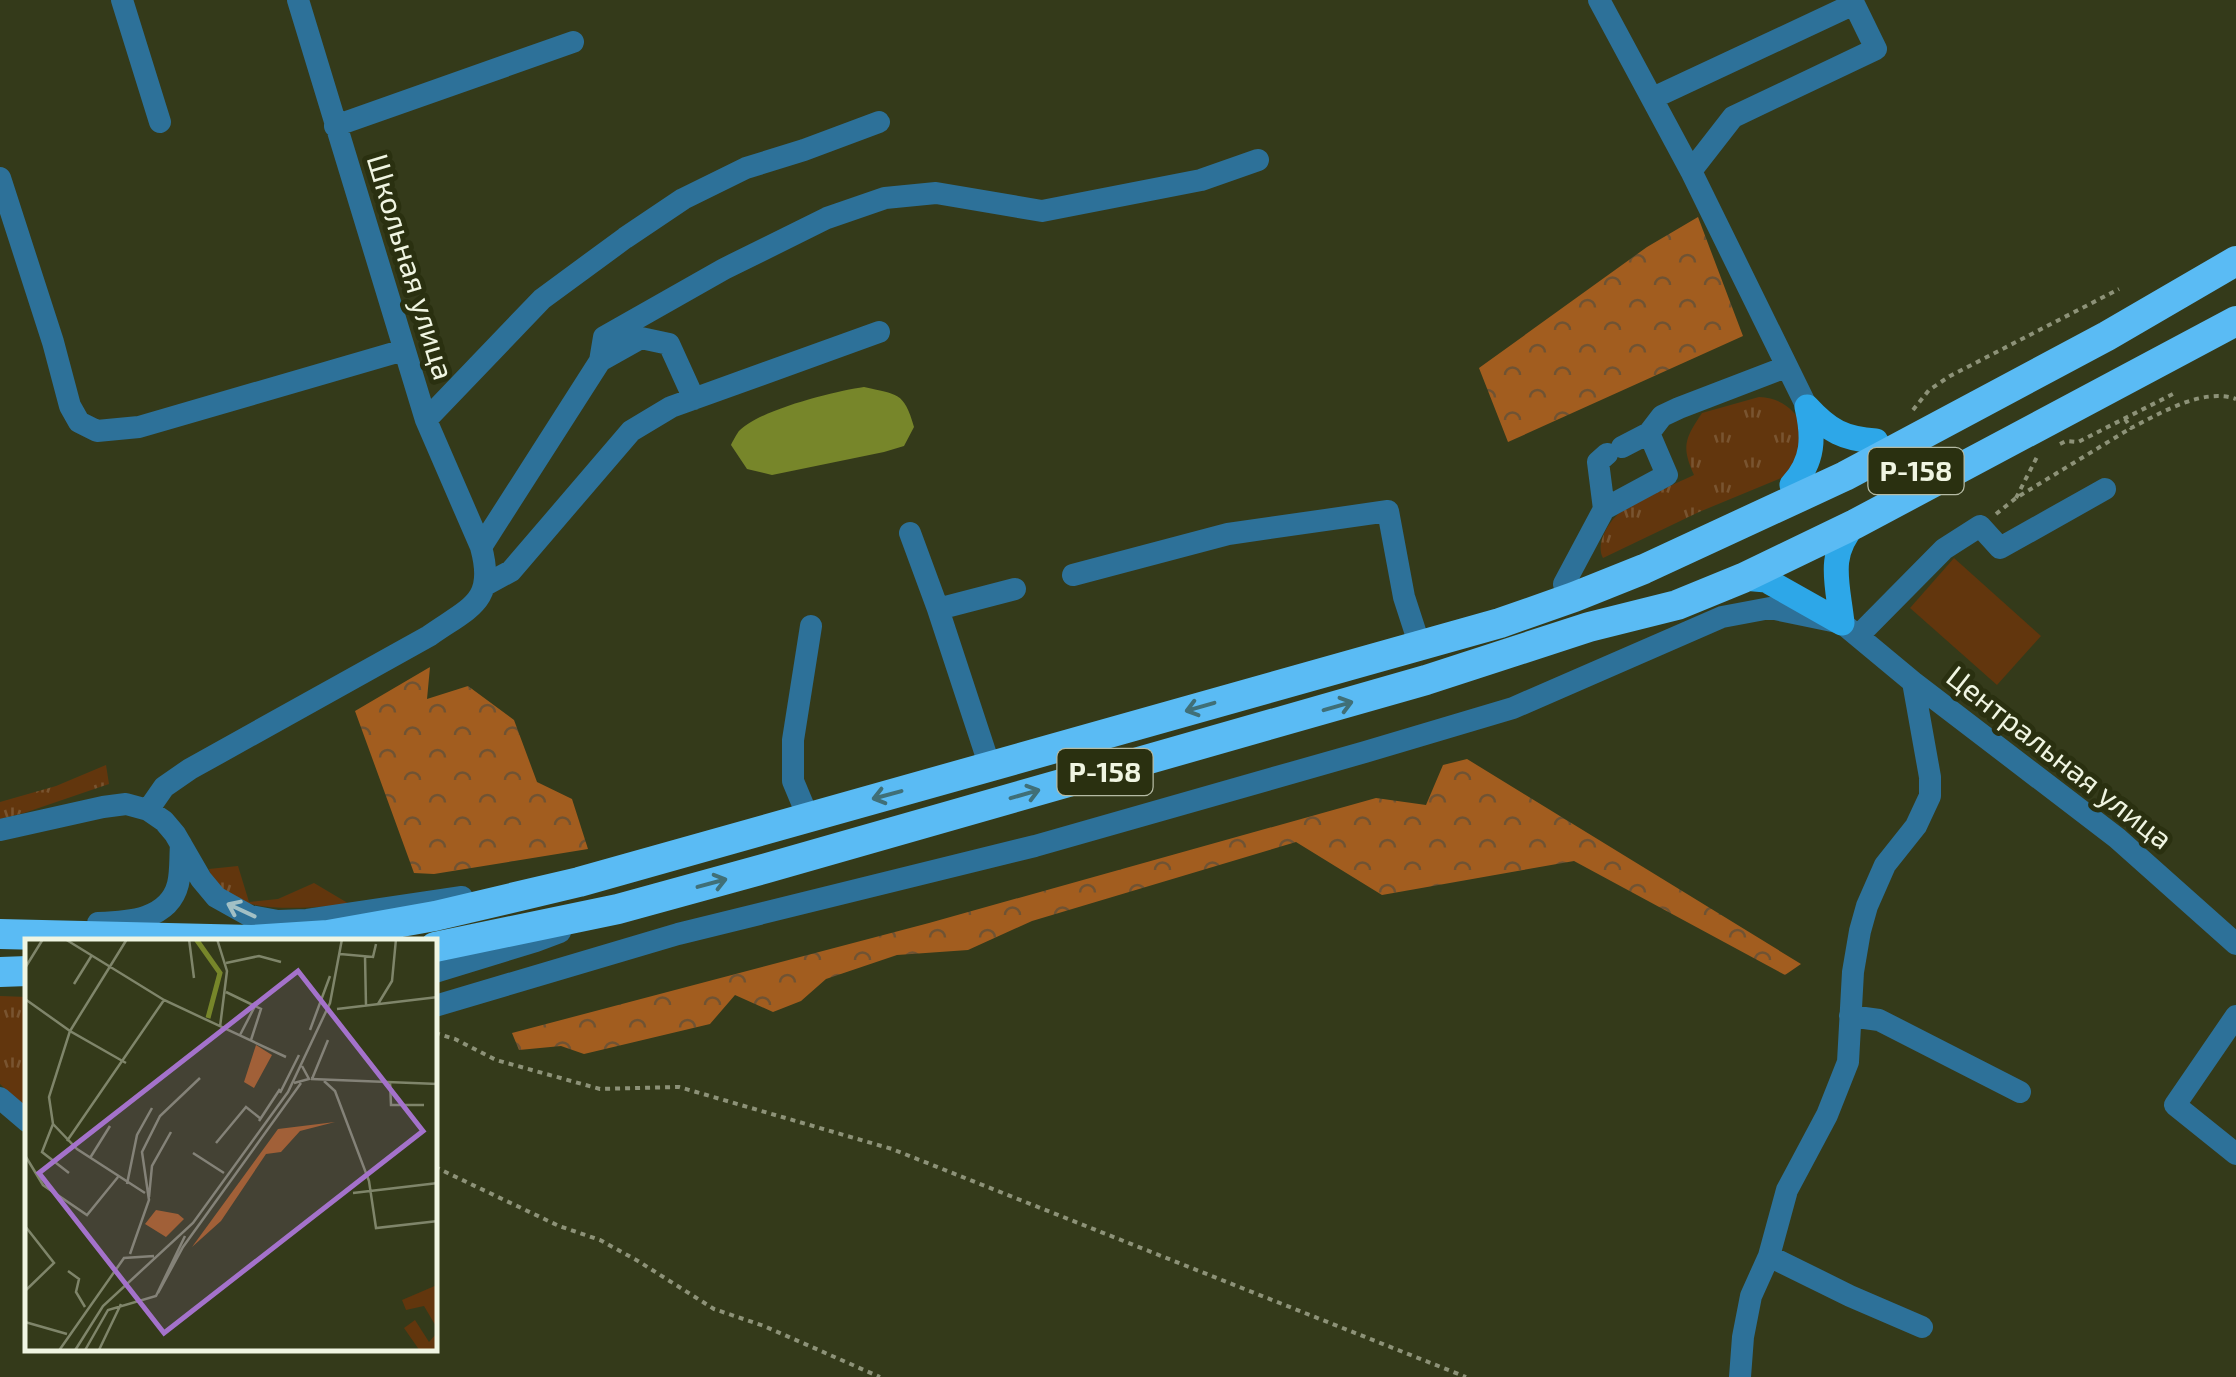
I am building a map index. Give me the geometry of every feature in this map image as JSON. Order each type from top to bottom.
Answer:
[{"type":"highway","points":[[1294,681],[1379,646],[1564,584],[1688,534],[1843,460],[2151,300],[2228,265]]},
{"type":"highway","name":"Р-158","points":[[267,939],[328,935],[436,916],[578,882],[1294,681],[1574,597],[1845,476],[2107,336],[2228,265]]},
{"type":"highway","name":"Р-158","points":[[438,946],[618,908],[1426,680],[1589,627],[1778,541],[2167,342],[2236,302]]},
{"type":"highway","points":[[1589,627],[1677,605],[1743,578],[2221,339],[2236,321]]},
{"type":"highway","name":"Р-158","points":[[0,932],[220,939]]},
{"type":"main road","points":[[1807,407],[1837,433],[1852,440],[1876,441]]},
{"type":"main road","points":[[1792,485],[1812,453],[1807,407]]},
{"type":"main road","points":[[1850,630],[1835,560],[1845,535],[1856,524]]},
{"type":"main road","points":[[1743,578],[1766,580],[1850,630]]},
{"type":"street","points":[[122,0],[160,122]]},
{"type":"street","name":"Школьная улица","points":[[298,0],[426,420],[480,546],[487,584]]},
{"type":"street","points":[[1599,0],[1653,98],[1807,407]]},
{"type":"street","points":[[1653,98],[1854,2],[1876,49],[1733,117],[1690,171]]},
{"type":"street","points":[[335,126],[574,42]]},
{"type":"street","points":[[426,420],[542,300],[683,199],[746,168],[879,122]]},
{"type":"street","points":[[480,546],[600,361],[604,337],[724,269],[827,218],[886,198],[936,193],[1042,211],[1201,180],[1258,160]]},
{"type":"street","points":[[0,178],[70,406],[80,422],[96,431],[139,427],[404,350]]},
{"type":"street","points":[[148,810],[164,788],[190,769],[429,636],[466,611],[487,584],[511,571],[632,431],[671,407],[879,332]]},
{"type":"street","points":[[600,361],[641,338],[669,344],[694,399]]},
{"type":"street","points":[[1604,508],[1598,462],[1649,433],[1662,416],[1786,367]]},
{"type":"street","points":[[1564,584],[1604,508],[1667,475],[1649,433]]},
{"type":"street","points":[[438,1005],[678,934],[1035,846],[1513,708],[1722,617],[1770,608],[1850,630],[1944,549],[1980,526],[2000,548],[2105,489]]},
{"type":"street","points":[[1073,574],[1228,534],[1388,511],[1404,597],[1416,634]]},
{"type":"street","points":[[910,534],[990,767]]},
{"type":"street","points":[[938,608],[1015,589]]},
{"type":"street","points":[[808,817],[793,781],[793,740],[811,626]]},
{"type":"street","name":"Центральная улица","points":[[1850,630],[2117,838],[2236,944]]},
{"type":"street","points":[[1740,1377],[1752,1296],[1769,1256],[1787,1190],[1839,1089],[1848,1062],[1853,972],[1871,895],[1885,865],[1916,826],[1930,796],[1913,682]]},
{"type":"street","points":[[0,830],[103,806],[126,804],[148,810],[164,821],[216,897],[250,916],[278,921],[578,882]]},
{"type":"street","points":[[0,932],[126,923],[152,915],[172,897],[178,884],[181,844]]},
{"type":"street","points":[[438,971],[536,941],[618,908]]},
{"type":"street","points":[[1850,1016],[1879,1020],[2020,1092]]},
{"type":"street","points":[[2236,1016],[2175,1105],[2236,1154]]},
{"type":"street","points":[[0,1098],[25,1119]]},
{"type":"street","points":[[1769,1256],[1922,1327]]},
{"type":"path","points":[[1903,418],[1929,390],[1950,376],[2119,290]]},
{"type":"path","points":[[2052,448],[2078,442],[2173,394]]},
{"type":"path","points":[[1980,526],[2016,498],[2131,428],[2182,402],[2228,396],[2236,399]]},
{"type":"path","points":[[2125,419],[2131,428]]},
{"type":"path","points":[[2016,498],[2038,455]]},
{"type":"path","points":[[438,1034],[496,1060],[600,1089],[680,1087],[892,1149],[1466,1377]]},
{"type":"path","points":[[438,1169],[559,1226],[600,1240],[714,1310],[764,1326],[880,1377]]},
{"type":"green space","points":[[1698,217],[1743,336],[1508,442],[1479,368],[1647,247]]},
{"type":"green space","points":[[1759,397],[1786,406],[1805,428],[1793,473],[1603,558],[1602,539],[1617,515],[1694,475],[1687,443],[1702,413]]},
{"type":"green space","points":[[1954,558],[2041,636],[1997,685],[1910,608]]},
{"type":"green space","points":[[430,667],[427,699],[468,686],[514,720],[537,782],[572,799],[588,849],[434,874],[414,873],[355,711]]},
{"type":"green space","points":[[1467,759],[1801,964],[1785,975],[1574,861],[1382,895],[1296,842],[1032,921],[968,950],[897,955],[826,979],[801,1001],[773,1012],[735,995],[710,1024],[584,1054],[561,1046],[519,1050],[512,1033],[929,923],[1376,798],[1426,805],[1443,765]]},
{"type":"green space","points":[[106,765],[109,784],[0,819],[0,802],[56,786]]},
{"type":"green space","points":[[238,866],[249,902],[278,899],[314,883],[351,905],[292,908],[249,904],[217,886],[209,869]]},
{"type":"green space","points":[[0,996],[25,997],[25,1107],[0,1084]]},
{"type":"shaded area","points":[[864,387],[898,396],[907,407],[914,427],[904,446],[772,475],[747,469],[731,445],[739,431],[763,416],[817,397]]}]
